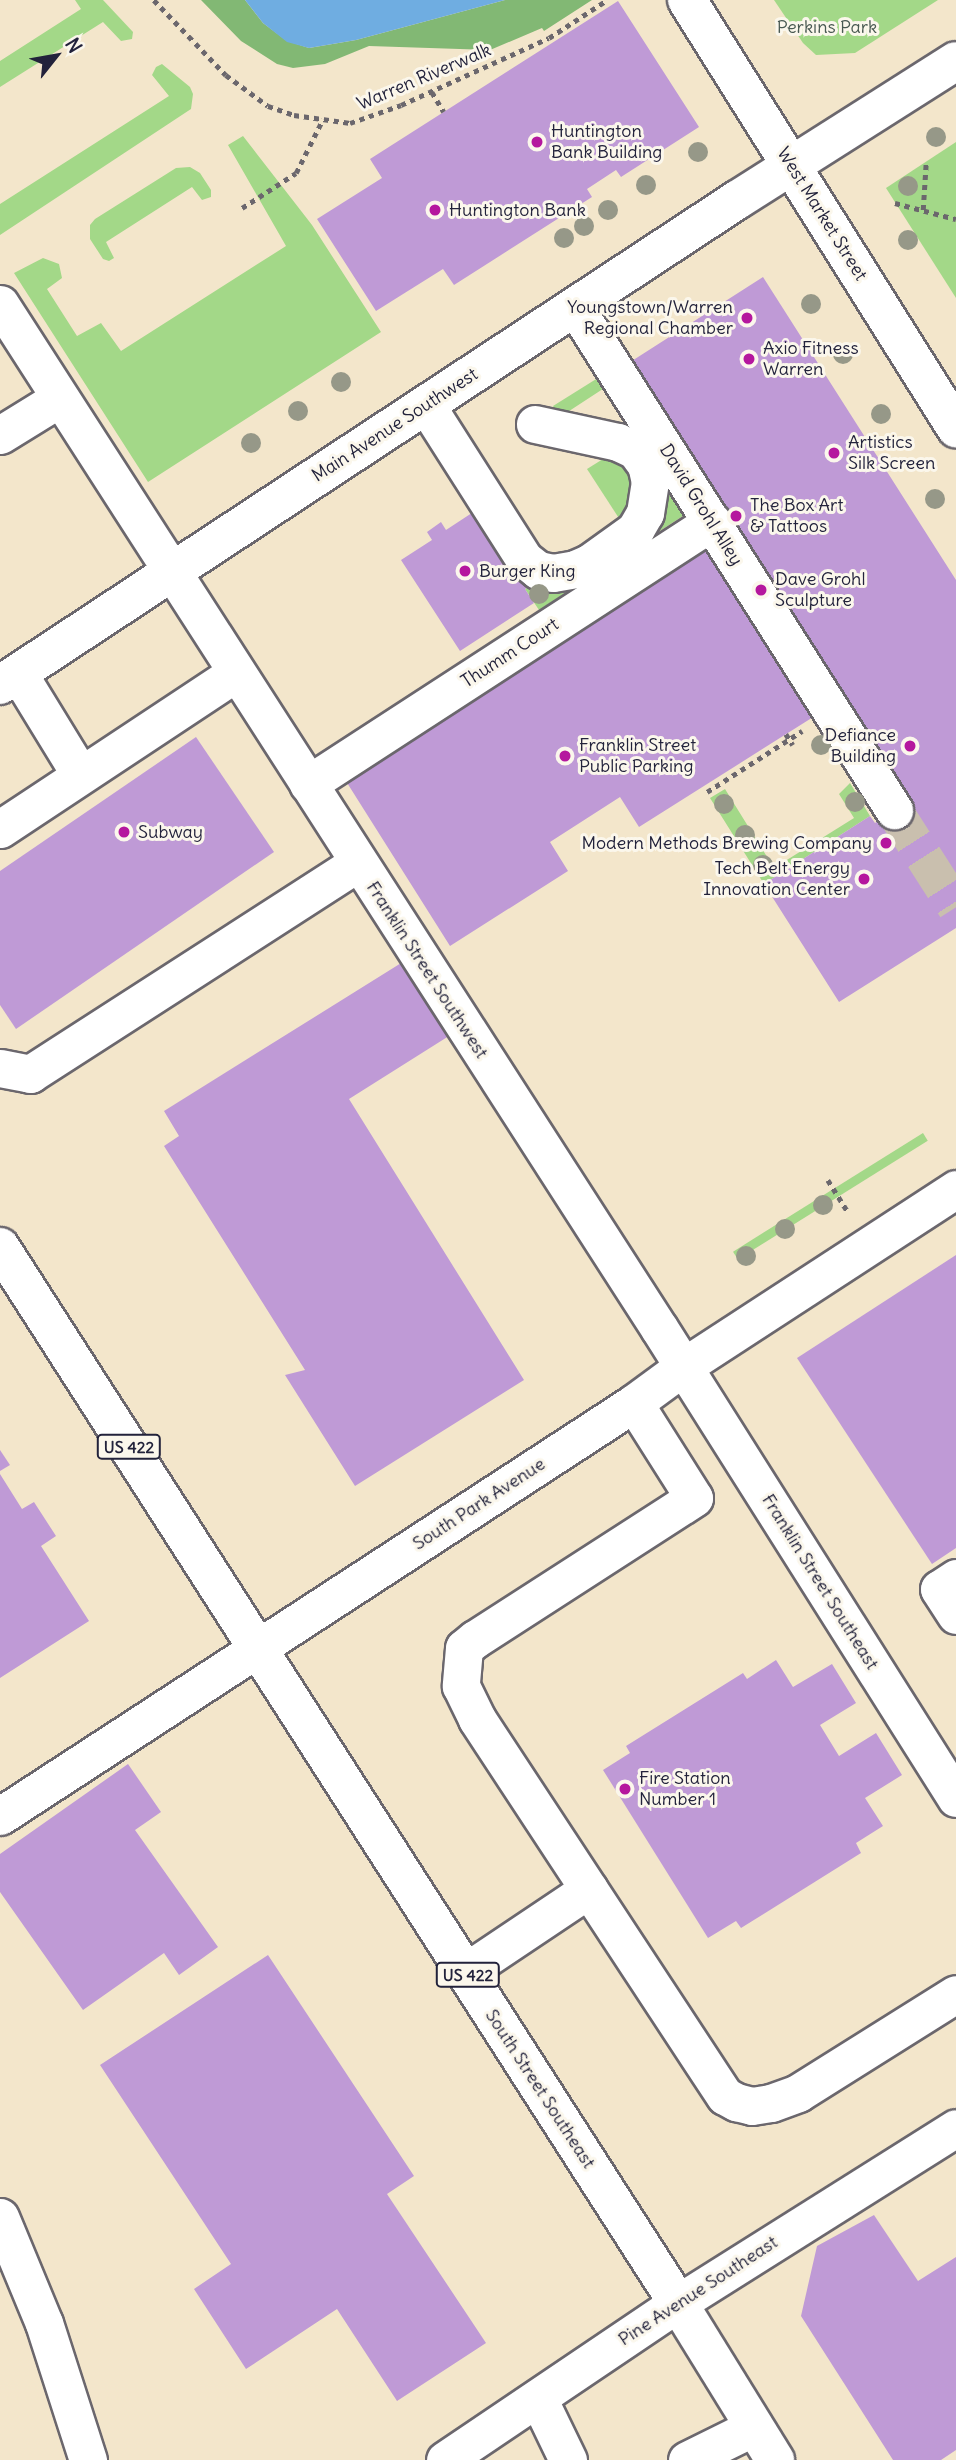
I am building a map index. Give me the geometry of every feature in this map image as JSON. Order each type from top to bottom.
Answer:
[{"type":"main road","name":"West Market Street","points":[[687,0],[956,428]]},
{"type":"main road","name":"Main Avenue Southwest","points":[[9,679],[791,166],[956,61]]},
{"type":"main road","name":"US 422","points":[[0,1247],[258,1648]]},
{"type":"main road","name":"South Street Southeast","points":[[258,1648],[678,2303],[775,2460]]},
{"type":"street","name":"Franklin Street Southwest","points":[[0,304],[307,785],[684,1367]]},
{"type":"street","name":"David Grohl Alley","points":[[575,307],[894,810]]},
{"type":"street","points":[[0,435],[60,398]]},
{"type":"street","points":[[426,405],[524,559],[538,570],[553,573],[575,569],[589,564],[635,530],[647,502],[650,482],[646,465],[635,450],[618,442],[535,424]]},
{"type":"street","name":"Thumm Court","points":[[307,785],[712,522]]},
{"type":"street","points":[[0,829],[236,673]]},
{"type":"street","points":[[9,679],[80,775]]},
{"type":"street","points":[[0,1068],[30,1074],[358,863]]},
{"type":"street","name":"South Park Avenue","points":[[0,1816],[634,1403],[684,1367],[956,1189]]},
{"type":"street","name":"Franklin Street Southeast","points":[[684,1367],[956,1798]]},
{"type":"street","points":[[634,1403],[694,1498],[464,1648],[461,1686],[477,1719],[725,2096],[752,2106],[771,2104],[798,2092],[956,1994]]},
{"type":"street","points":[[956,1578],[939,1588],[956,1615]]},
{"type":"street","points":[[466,1972],[589,1889]]},
{"type":"street","name":"Pine Avenue Southeast","points":[[445,2460],[678,2303],[956,2127]]},
{"type":"street","points":[[0,2217],[44,2323],[88,2460]]},
{"type":"street","points":[[538,2398],[568,2460]]},
{"type":"street","points":[[687,2460],[754,2427]]},
{"type":"path","name":"Warren Riverwalk","points":[[154,0],[226,75],[268,106],[294,115],[350,123],[431,92],[549,38],[607,0]]},
{"type":"path","points":[[431,92],[444,112]]},
{"type":"path","points":[[242,208],[296,173],[323,119]]},
{"type":"path","points":[[923,210],[926,162]]},
{"type":"path","points":[[895,203],[956,219]]},
{"type":"path","points":[[706,792],[788,736],[832,711]]},
{"type":"path","points":[[788,736],[793,745]]},
{"type":"path","points":[[828,1180],[847,1209]]},
{"type":"green space","points":[[75,0],[103,0],[133,32],[132,39],[121,41],[103,22],[0,87],[0,61],[81,9]]},
{"type":"green space","points":[[201,0],[245,0],[263,23],[287,41],[309,48],[356,40],[505,0],[592,0],[544,31],[542,28],[490,50],[369,46],[325,64],[293,68],[277,64],[241,41]]},
{"type":"green space","name":"Perkins Park","points":[[774,0],[938,0],[855,53],[816,55],[803,43]]},
{"type":"green space","points":[[162,64],[190,87],[193,94],[191,109],[0,235],[0,204],[169,96],[152,75],[156,67]]},
{"type":"green space","points":[[243,136],[312,225],[381,332],[148,482],[14,273],[43,258],[59,264],[62,278],[47,289],[77,336],[101,323],[121,351],[286,246],[228,145]]},
{"type":"green space","points":[[956,142],[956,298],[886,188]]},
{"type":"green space","points":[[190,167],[200,173],[211,190],[211,197],[202,200],[192,187],[106,242],[114,258],[109,261],[103,259],[90,239],[90,225],[95,219],[176,168]]},
{"type":"green space","points":[[609,371],[695,508],[539,610],[525,589],[531,585],[583,577],[665,467],[612,383],[560,417],[553,406]]},
{"type":"green space","points":[[611,454],[635,468],[624,526],[587,469]]},
{"type":"green space","points":[[850,783],[870,816],[764,884],[710,798],[725,789],[774,868],[854,818],[839,794]]},
{"type":"green space","points":[[923,1133],[928,1141],[738,1259],[733,1252]]},
{"type":"water","points":[[245,0],[505,0],[356,40],[309,48],[287,42],[263,23]]},
{"type":"building","name":"Huntington Bank Building","points":[[618,1],[699,127],[621,177],[616,170],[587,189],[592,197],[454,285],[443,269],[376,311],[317,219],[382,178],[370,159]]},
{"type":"building","points":[[763,277],[956,580],[956,928],[839,1002],[764,884],[870,816],[875,823],[903,805],[624,366]]},
{"type":"building","name":"Burger King","points":[[481,507],[531,585],[525,589],[534,603],[460,651],[401,560],[432,540],[427,532],[441,522],[446,530]]},
{"type":"building","name":"Franklin Street Public Parking","points":[[711,545],[818,714],[639,827],[620,797],[550,842],[568,871],[450,946],[344,778]]},
{"type":"building","points":[[196,737],[274,852],[16,1029],[0,1005],[0,871]]},
{"type":"building","points":[[414,955],[460,1029],[349,1099],[524,1380],[355,1486],[285,1375],[305,1370],[164,1146],[179,1136],[164,1111]]},
{"type":"building","points":[[956,1255],[956,1548],[932,1564],[797,1358]]},
{"type":"building","points":[[0,1450],[10,1465],[0,1471]]},
{"type":"building","points":[[0,1474],[22,1509],[34,1502],[56,1536],[41,1546],[89,1621],[0,1678]]},
{"type":"building","points":[[776,1660],[793,1687],[832,1664],[856,1703],[820,1725],[839,1756],[876,1733],[902,1775],[865,1798],[883,1826],[856,1843],[861,1853],[741,1928],[736,1921],[708,1938],[603,1770],[630,1753],[626,1746],[743,1673],[747,1679]]},
{"type":"building","points":[[128,1764],[161,1812],[135,1830],[218,1947],[179,1975],[164,1953],[83,2010],[0,1892],[0,1854]]},
{"type":"building","points":[[268,1955],[414,2176],[387,2194],[486,2343],[397,2401],[337,2309],[246,2369],[194,2289],[231,2264],[100,2065]]},
{"type":"building","points":[[874,2215],[918,2281],[956,2257],[956,2450],[941,2460],[893,2460],[801,2316],[817,2246]]},
{"type":"tunnel","points":[[894,810],[956,907]]},
{"type":"place","name":"Huntington Bank Building","points":[[537,142]]},
{"type":"place","name":"Huntington Bank","points":[[435,210]]},
{"type":"place","name":"Youngstown/Warren Regional Chamber","points":[[747,318]]},
{"type":"place","name":"Axio Fitness Warren","points":[[749,359]]},
{"type":"place","name":"Artistics Silk Screen","points":[[834,453]]},
{"type":"place","name":"The Box Art & Tattoos","points":[[736,516]]},
{"type":"place","name":"Burger King","points":[[465,571]]},
{"type":"place","name":"Dave Grohl Sculpture","points":[[761,590]]},
{"type":"place","name":"Defiance Building","points":[[910,746]]},
{"type":"place","name":"Franklin Street Public Parking","points":[[565,756]]},
{"type":"place","name":"Subway","points":[[124,832]]},
{"type":"place","name":"Modern Methods Brewing Company","points":[[886,843]]},
{"type":"place","name":"Tech Belt Energy Innovation Center","points":[[864,879]]},
{"type":"place","name":"Fire Station Number 1","points":[[625,1789]]}]
